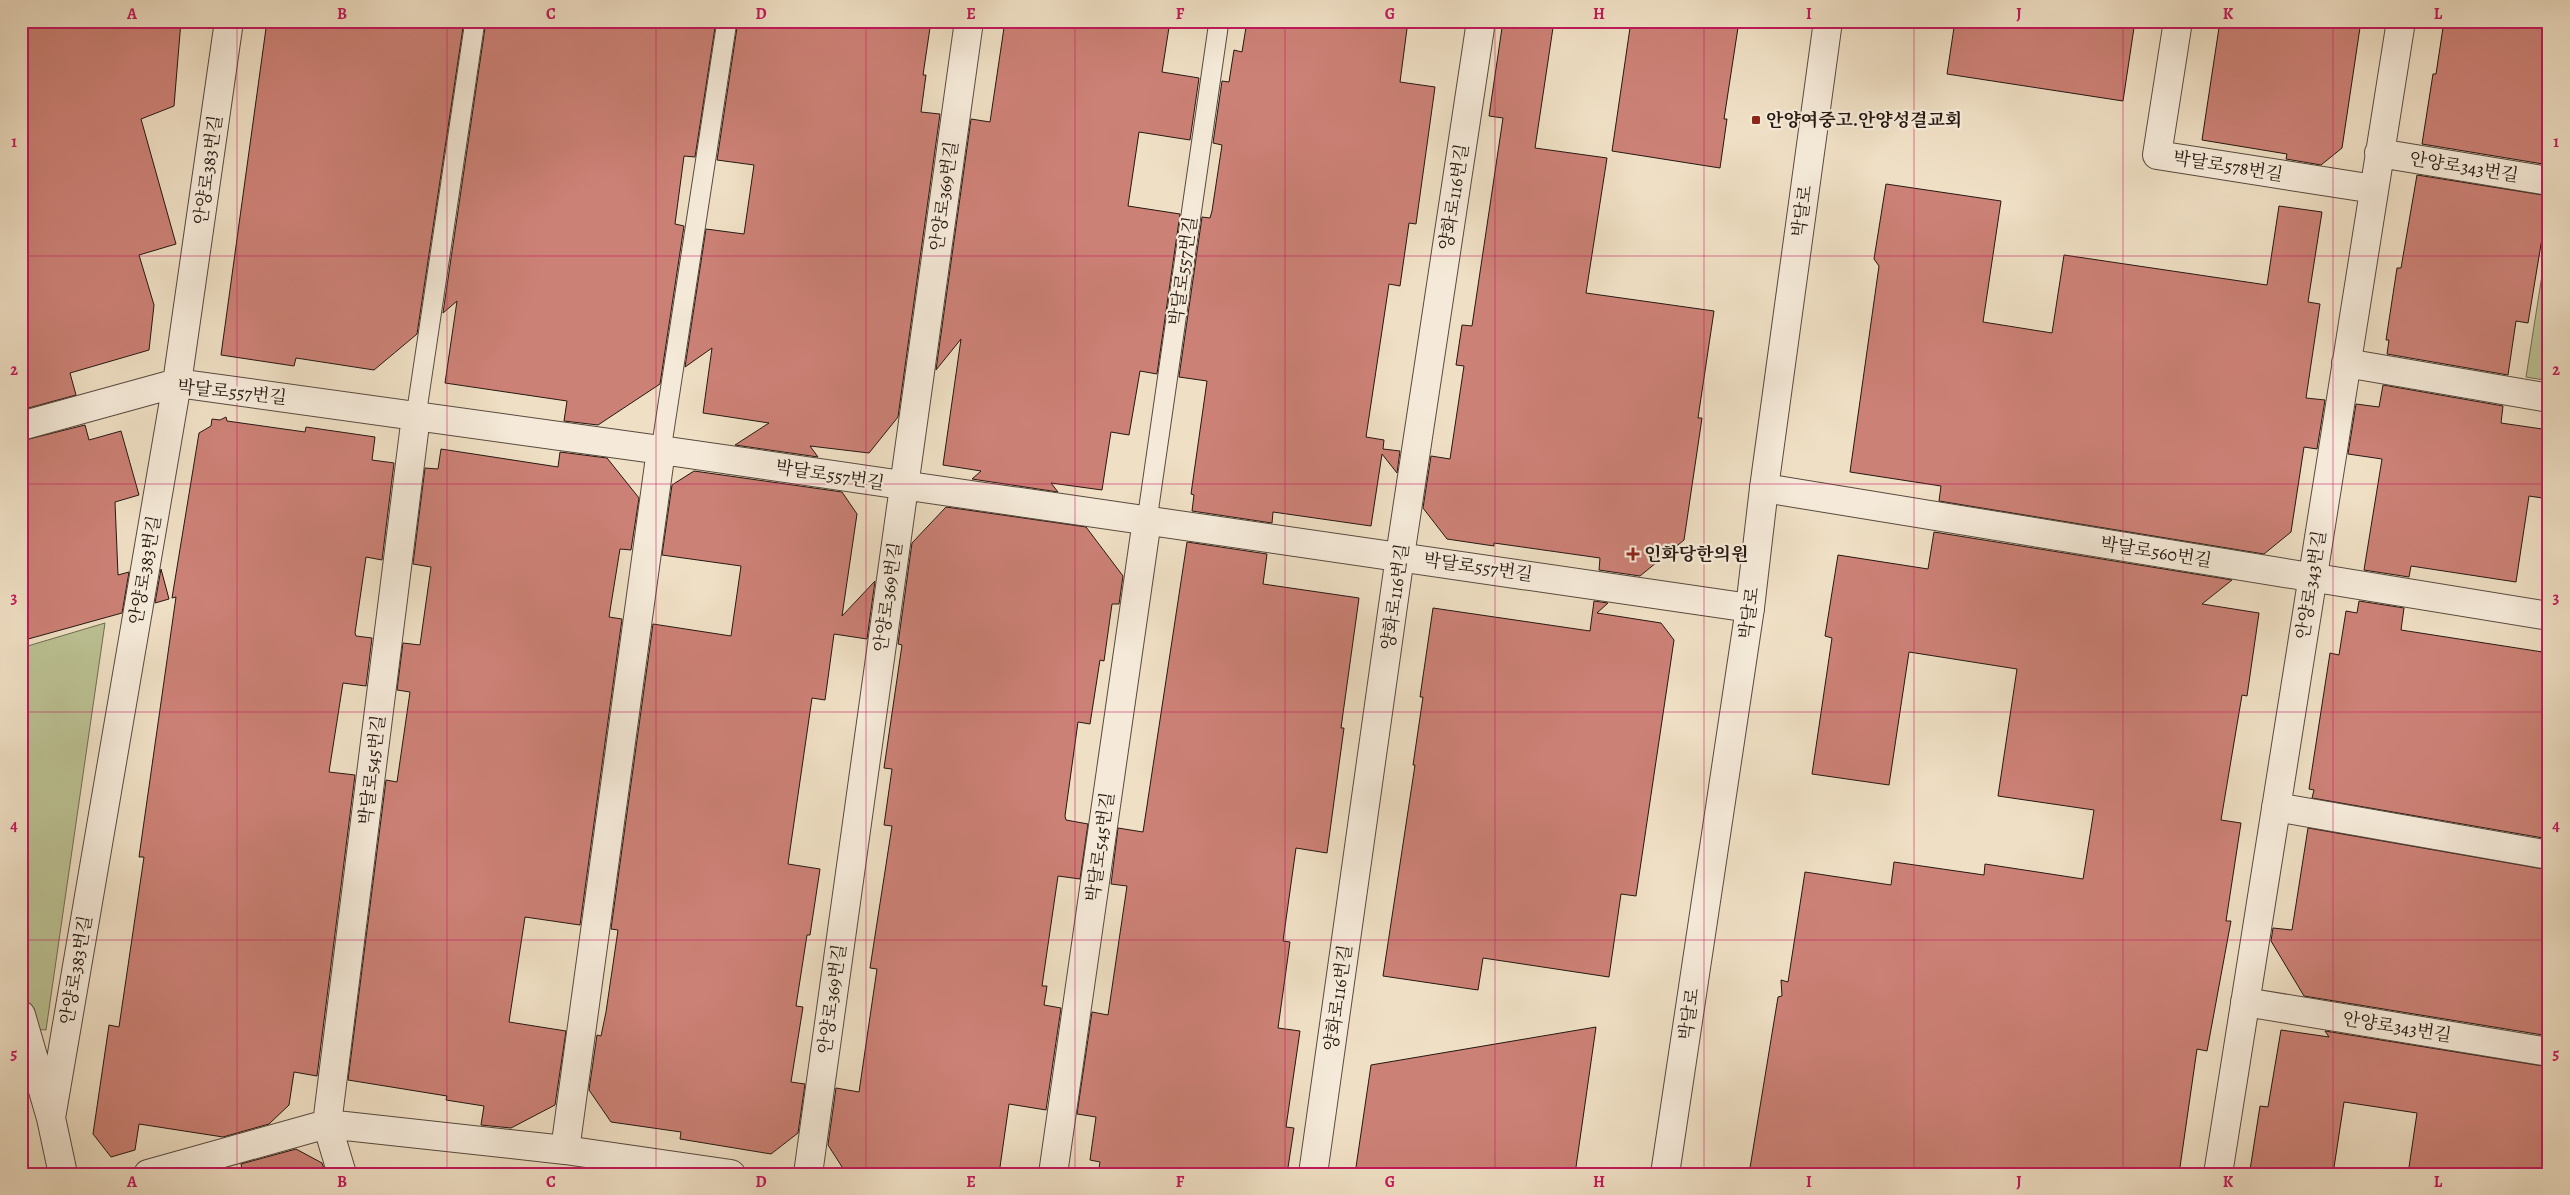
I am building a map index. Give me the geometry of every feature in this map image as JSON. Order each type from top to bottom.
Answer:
[{"type":"street","name":"안양로383번길","points":[[51,1118],[177,383],[229,21]]},
{"type":"street","name":"안양로369번길","points":[[808,1174],[969,21]]},
{"type":"street","name":"양화로116번길","points":[[1313,1174],[1400,556],[1481,21]]},
{"type":"street","name":"박달로","points":[[1665,1174],[1750,608],[1764,488],[1828,21]]},
{"type":"street","name":"박달로578번길","points":[[2178,21],[2157,156],[2374,189]]},
{"type":"street","name":"안양로343번길","points":[[2218,1174],[2401,21]]},
{"type":"street","name":"안양로343번길","points":[[2379,153],[2549,180]]},
{"type":"street","points":[[2346,363],[2549,398]]},
{"type":"street","name":"박달로557번길","points":[[21,426],[177,383],[662,450],[1750,608]]},
{"type":"street","name":"박달로545번길","points":[[328,1124],[416,416]]},
{"type":"street","points":[[565,1150],[662,450]]},
{"type":"street","name":"박달로560번길","points":[[1764,488],[2549,616]]},
{"type":"street","name":"박달로545번길","points":[[1053,1174],[1147,520]]},
{"type":"street","points":[[2276,807],[2549,855]]},
{"type":"street","name":"안양로343번길","points":[[2245,1002],[2549,1052]]},
{"type":"street","points":[[21,1015],[51,1118],[63,1174]]},
{"type":"street","points":[[328,1124],[342,1174]]},
{"type":"street","points":[[148,1174],[328,1124],[565,1150],[620,1166],[731,1174]]},
{"type":"lane","points":[[416,416],[475,21]]},
{"type":"lane","points":[[662,450],[727,21]]},
{"type":"lane","name":"박달로557번길","points":[[1147,520],[1219,21]]},
{"type":"green space","points":[[2549,231],[2549,381],[2526,377]]},
{"type":"green space","points":[[105,623],[46,1030],[35,1029],[21,981],[21,648]]},
{"type":"building","points":[[21,21],[181,21],[174,106],[141,119],[176,244],[139,255],[154,305],[149,350],[70,373],[76,395],[21,410]]},
{"type":"building","points":[[267,21],[464,21],[417,334],[374,370],[296,358],[294,366],[221,355]]},
{"type":"building","points":[[486,21],[716,21],[695,157],[684,156],[675,224],[684,226],[660,384],[598,425],[564,421],[567,401],[445,383],[457,301],[443,313]]},
{"type":"building","points":[[738,21],[931,21],[923,75],[926,75],[921,112],[940,114],[898,417],[869,453],[810,446],[818,457],[735,445],[769,423],[703,413],[712,348],[685,367],[706,229],[744,234],[754,165],[717,160]]},
{"type":"building","points":[[1005,21],[1170,21],[1162,72],[1199,78],[1190,140],[1139,132],[1128,206],[1180,214],[1157,374],[1140,371],[1129,435],[1111,432],[1102,490],[1051,483],[1058,492],[972,479],[981,471],[943,465],[961,339],[936,370],[971,119],[990,122]]},
{"type":"building","points":[[1247,21],[1408,21],[1400,82],[1435,87],[1416,224],[1409,223],[1400,286],[1389,284],[1366,437],[1384,440],[1383,449],[1400,451],[1397,473],[1382,454],[1371,526],[1273,512],[1272,523],[1192,511],[1194,495],[1191,494],[1207,381],[1179,377],[1202,217],[1210,218],[1212,211],[1222,145],[1213,143],[1222,81],[1229,82],[1234,50],[1242,52]]},
{"type":"building","points":[[1503,21],[1554,21],[1535,148],[1607,158],[1586,293],[1714,311],[1698,418],[1702,418],[1684,540],[1640,576],[1599,570],[1600,558],[1494,543],[1494,546],[1447,539],[1423,508],[1431,456],[1450,459],[1464,366],[1456,365],[1462,325],[1472,326],[1503,118],[1489,116]]},
{"type":"building","points":[[1631,21],[1739,21],[1724,119],[1727,119],[1720,168],[1612,151]]},
{"type":"building","points":[[1955,21],[2135,21],[2123,101],[1947,74]]},
{"type":"building","points":[[2220,21],[2361,21],[2342,148],[2321,165],[2286,159],[2287,154],[2202,140]]},
{"type":"building","points":[[2444,21],[2549,21],[2549,165],[2422,144]]},
{"type":"building","points":[[2417,175],[2549,196],[2528,323],[2516,321],[2508,375],[2387,354],[2389,340],[2386,340],[2397,268],[2401,268]]},
{"type":"building","points":[[1886,184],[2001,201],[1983,322],[2052,333],[2064,255],[2267,285],[2279,206],[2322,212],[2308,302],[2320,304],[2306,398],[2325,400],[2317,449],[2304,447],[2291,532],[2264,554],[1939,501],[1941,486],[1850,472],[1879,266],[1874,259]]},
{"type":"building","points":[[2383,385],[2503,406],[2501,423],[2549,430],[2549,499],[2529,496],[2516,582],[2411,566],[2409,577],[2364,570],[2382,459],[2348,454],[2356,404],[2379,407]]},
{"type":"building","points":[[226,417],[227,421],[305,432],[306,427],[375,437],[372,460],[394,463],[382,560],[366,557],[355,633],[356,636],[372,638],[366,686],[343,683],[329,772],[355,775],[317,1076],[294,1072],[289,1105],[269,1124],[223,1137],[139,1124],[135,1150],[111,1157],[93,1134],[109,1025],[119,1027],[144,857],[139,857],[176,597],[172,598],[199,433],[211,426],[212,419],[220,420]]},
{"type":"building","points":[[85,425],[89,440],[121,431],[139,495],[115,502],[118,575],[129,572],[122,613],[21,641],[21,441]]},
{"type":"building","points":[[441,449],[558,467],[560,452],[607,458],[639,498],[631,550],[620,549],[609,617],[622,619],[580,925],[525,917],[509,1022],[566,1031],[555,1105],[511,1128],[481,1125],[484,1106],[446,1100],[447,1096],[348,1080],[386,780],[397,782],[410,692],[397,690],[403,643],[420,645],[431,567],[413,564],[425,468],[438,469]]},
{"type":"building","points":[[694,471],[842,492],[857,514],[842,616],[875,581],[867,639],[834,634],[825,700],[812,698],[788,864],[820,869],[810,935],[807,935],[796,1006],[803,1007],[791,1082],[805,1084],[798,1133],[771,1154],[680,1139],[681,1132],[611,1122],[589,1090],[597,1035],[601,1036],[606,1012],[618,930],[611,929],[653,624],[731,636],[741,566],[662,555],[672,485]]},
{"type":"building","points":[[946,507],[1086,527],[1123,576],[1119,604],[1112,604],[1104,661],[1100,660],[1090,724],[1078,722],[1065,816],[1066,820],[1088,824],[1080,879],[1058,876],[1042,986],[1047,986],[1044,1005],[1061,1008],[1046,1110],[1009,1104],[999,1174],[867,1174],[844,1170],[828,1145],[836,1088],[859,1092],[877,969],[870,968],[892,826],[884,825],[892,769],[884,768],[902,645],[898,644],[912,543]]},
{"type":"building","points":[[1934,532],[2232,580],[2202,604],[2259,613],[2247,696],[2242,695],[2221,820],[2241,823],[2226,921],[2231,921],[2207,1051],[2197,1049],[2179,1174],[1749,1174],[1778,997],[1782,996],[1781,980],[1788,982],[1805,872],[1891,885],[1894,862],[1984,875],[1985,864],[2083,879],[2094,810],[1998,796],[2017,669],[1909,652],[1889,785],[1812,774],[1832,638],[1825,636],[1838,555],[1928,569]]},
{"type":"building","points":[[1187,542],[1267,554],[1263,584],[1359,598],[1341,728],[1344,728],[1327,853],[1296,848],[1283,941],[1290,942],[1278,1028],[1300,1031],[1286,1127],[1294,1128],[1287,1174],[1098,1174],[1100,1162],[1090,1160],[1096,1117],[1077,1114],[1092,1012],[1108,1015],[1127,886],[1111,884],[1118,828],[1143,832]]},
{"type":"building","points":[[161,569],[169,599],[155,603]]},
{"type":"building","points":[[1594,601],[1608,603],[1597,613],[1661,623],[1674,640],[1636,896],[1621,894],[1609,977],[1483,958],[1478,990],[1383,976],[1415,765],[1413,765],[1423,697],[1420,697],[1433,608],[1590,631]]},
{"type":"building","points":[[2359,601],[2404,608],[2401,630],[2549,653],[2549,839],[2312,798],[2314,790],[2309,789],[2330,653],[2339,655],[2346,611],[2357,613]]},
{"type":"building","points":[[2308,828],[2549,870],[2549,1036],[2304,996],[2271,941],[2273,928],[2292,930]]},
{"type":"building","points":[[1596,1027],[1575,1174],[1355,1174],[1371,1065]]},
{"type":"building","points":[[2281,1030],[2329,1037],[2325,1031],[2549,1067],[2549,1174],[2408,1174],[2417,1113],[2344,1102],[2333,1174],[2273,1174],[2250,1170],[2260,1106],[2268,1107]]},
{"type":"building","points":[[296,1149],[322,1163],[326,1174],[243,1174],[241,1164]]},
{"type":"place","name":"안양여중고.안양성결교회","points":[[1756,120]]},
{"type":"place","name":"인화당한의원","points":[[1633,554]]}]
